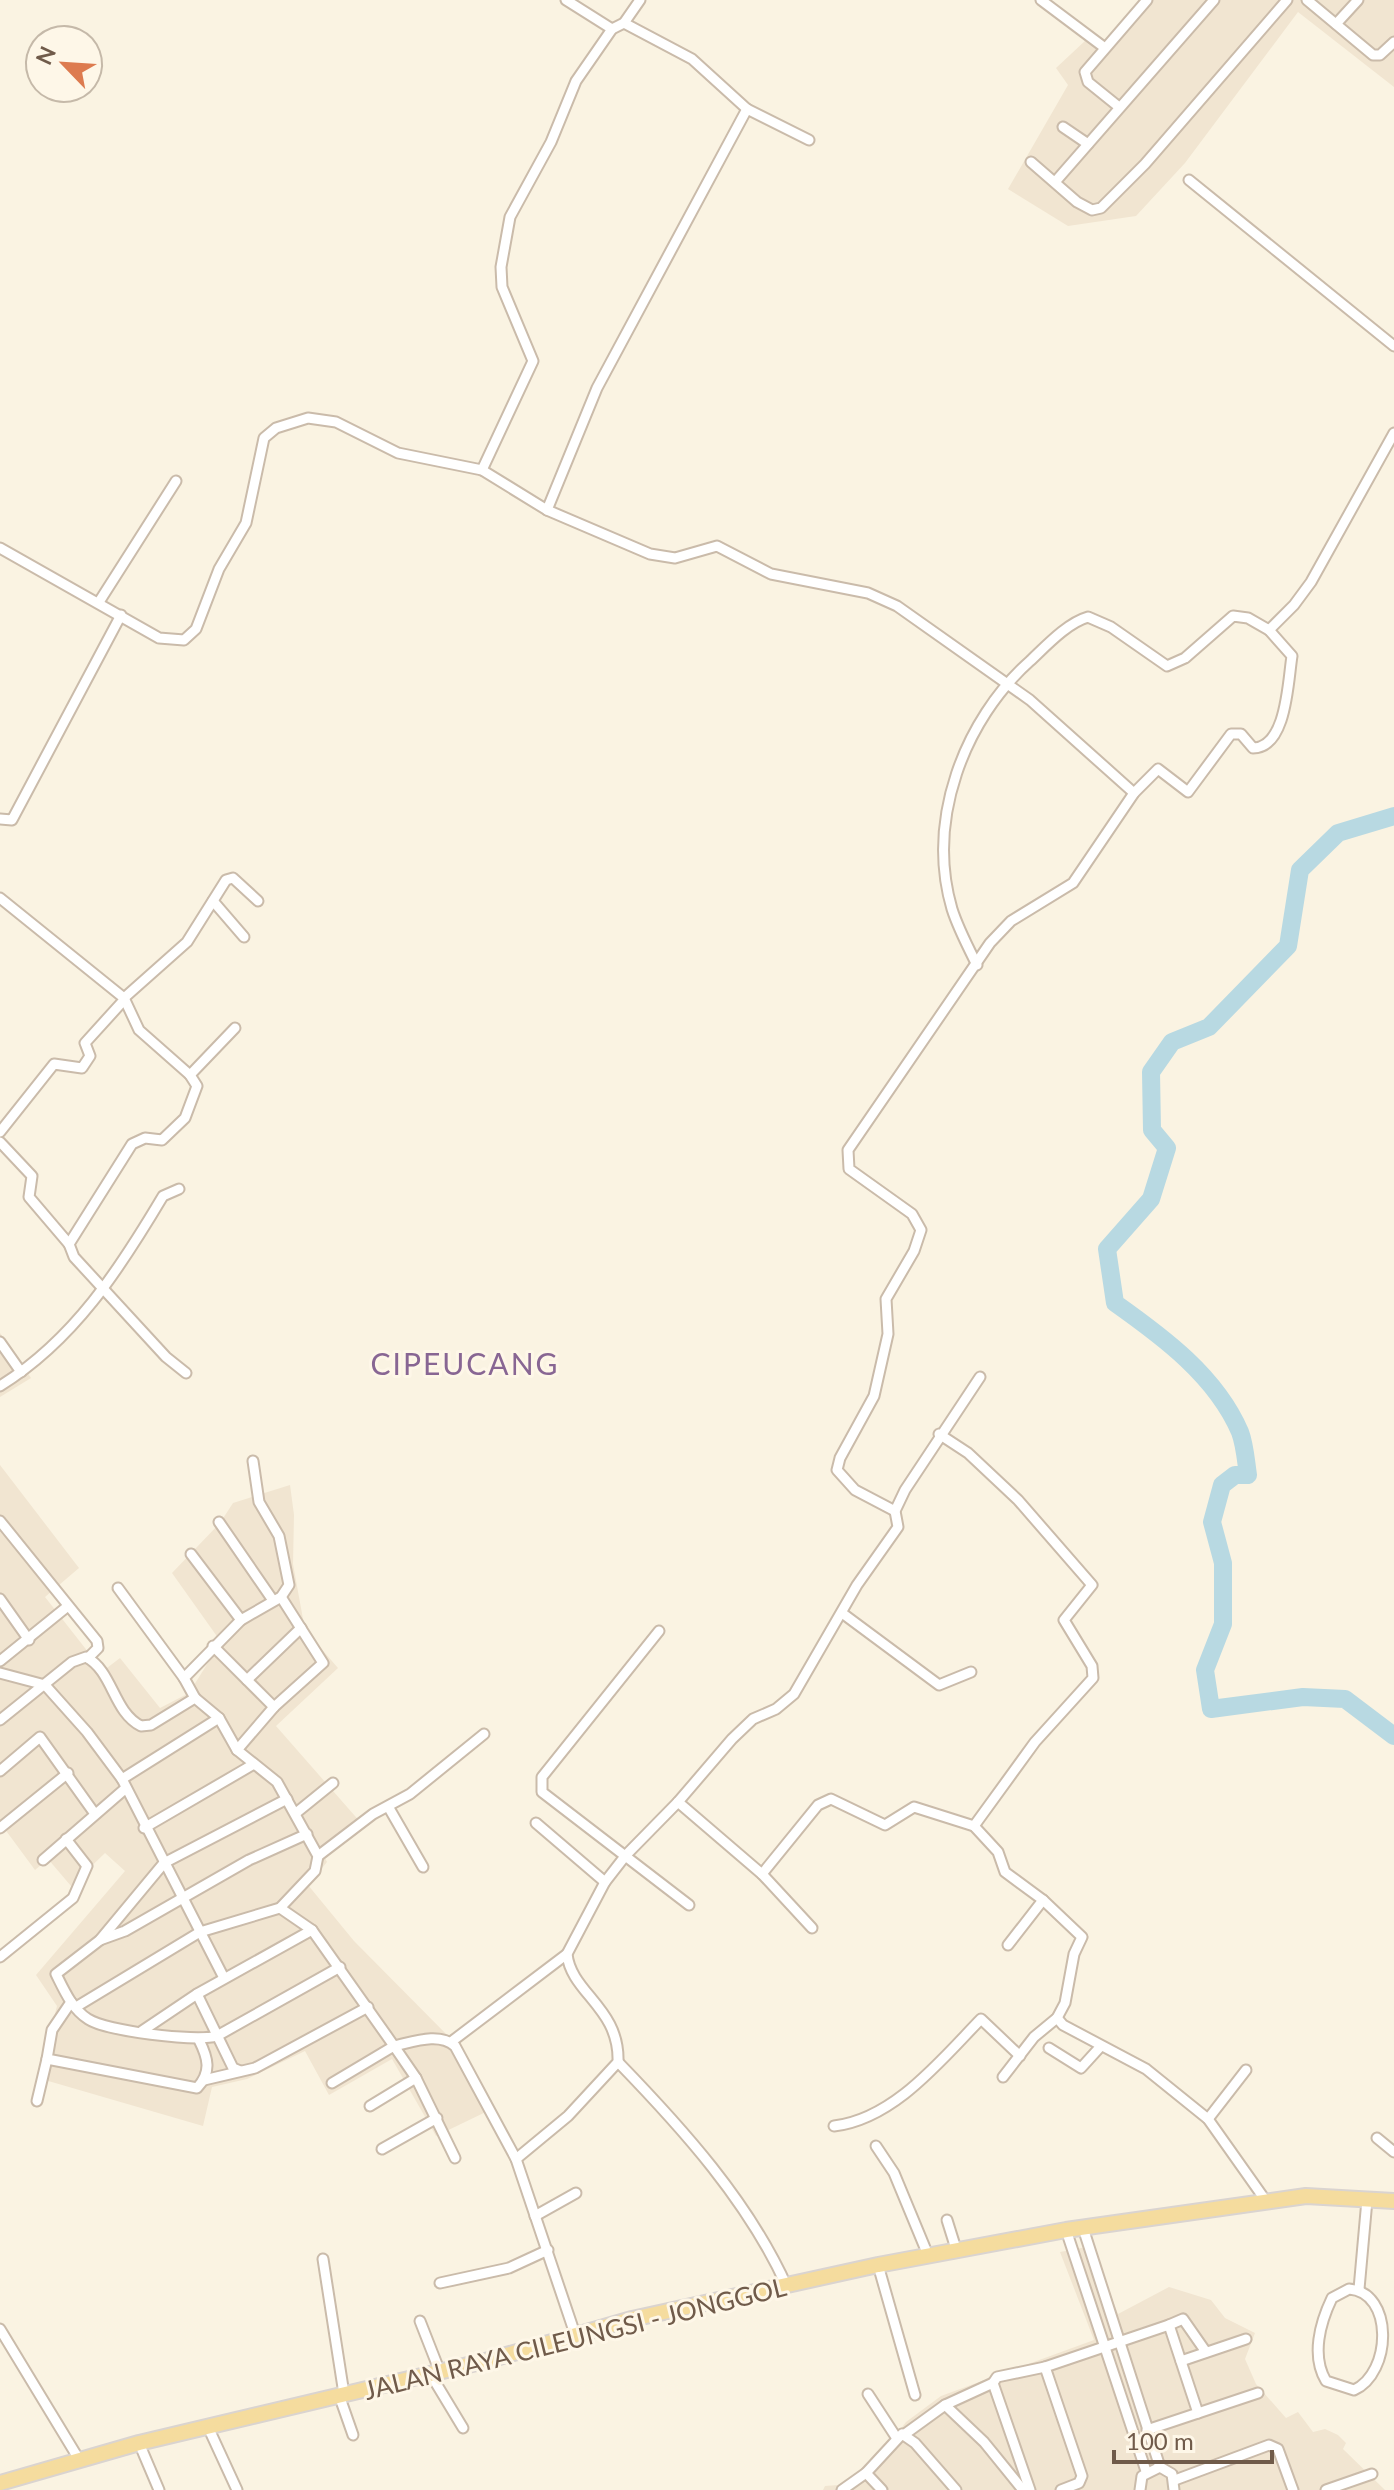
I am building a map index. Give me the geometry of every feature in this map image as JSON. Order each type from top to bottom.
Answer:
[{"type":"main road","name":"JALAN RAYA CILEUNGSI - JONGGOL","points":[[0,2483],[139,2443],[435,2373],[576,2337],[632,2319],[878,2265],[1066,2230],[1306,2196],[1394,2201]]},
{"type":"street","points":[[566,0],[612,29]]},
{"type":"street","points":[[482,470],[533,361],[502,287],[501,267],[510,217],[551,142],[576,81],[612,29],[624,23],[640,0]]},
{"type":"street","points":[[1041,0],[1105,48]]},
{"type":"street","points":[[1119,107],[1085,79],[1088,68],[1147,0]]},
{"type":"street","points":[[1055,182],[1214,0]]},
{"type":"street","points":[[1031,162],[1092,210],[1108,203],[1287,0]]},
{"type":"street","points":[[1307,0],[1373,55],[1380,55],[1394,42]]},
{"type":"street","points":[[1336,24],[1358,0]]},
{"type":"street","points":[[624,23],[692,59],[747,109],[809,140]]},
{"type":"street","points":[[547,510],[597,388],[747,109]]},
{"type":"street","points":[[1063,127],[1088,144]]},
{"type":"street","points":[[1189,180],[1394,346]]},
{"type":"street","points":[[0,548],[169,641],[191,637],[201,621],[219,569],[246,523],[261,445],[269,433],[284,424],[308,418],[328,420],[398,453],[482,470],[547,510],[650,554],[675,558],[717,546],[771,574],[877,596],[911,615],[1005,682],[1134,793]]},
{"type":"street","points":[[1269,630],[1311,582],[1394,433]]},
{"type":"street","points":[[99,602],[176,481]]},
{"type":"street","points":[[0,819],[12,820],[121,615]]},
{"type":"street","points":[[895,1511],[855,1490],[837,1470],[874,1396],[888,1334],[886,1299],[914,1251],[921,1230],[912,1214],[855,1175],[846,1160],[857,1135],[1011,921],[1073,883],[1134,793],[1158,769],[1191,791],[1215,752],[1235,732],[1253,748],[1269,742],[1286,711],[1285,691],[1292,656],[1269,630],[1248,618],[1233,616],[1185,658],[1167,666],[1111,627],[1088,617],[1047,645],[1005,682],[989,704],[965,750],[949,804],[947,885],[952,909],[977,965]]},
{"type":"street","points":[[0,1132],[54,1064],[82,1068],[90,1056],[85,1043],[124,999],[187,942],[230,878],[258,901]]},
{"type":"street","points":[[0,898],[124,999],[139,1030],[190,1075],[197,1086],[185,1118],[162,1140],[145,1138],[132,1144],[69,1244]]},
{"type":"street","points":[[213,901],[244,937]]},
{"type":"street","points":[[190,1075],[235,1028]]},
{"type":"street","points":[[0,1142],[32,1176],[29,1197],[69,1244],[74,1257],[166,1357],[186,1373]]},
{"type":"street","points":[[0,1386],[21,1372],[76,1322],[105,1290],[163,1196],[179,1189]]},
{"type":"street","points":[[0,1342],[21,1372]]},
{"type":"street","points":[[332,2083],[394,2046],[433,2039],[451,2042],[567,1954],[605,1882],[626,1855],[753,1719],[776,1709],[794,1694],[898,1527],[895,1511],[939,1434],[980,1377]]},
{"type":"street","points":[[939,1434],[968,1453],[1018,1500],[1092,1585],[1064,1620],[1092,1666],[1093,1678],[1035,1742],[974,1826]]},
{"type":"street","points":[[184,1678],[241,1620],[276,1598],[289,1585],[276,1528],[259,1502],[253,1461]]},
{"type":"street","points":[[219,1522],[301,1628],[323,1663],[274,1707],[237,1750]]},
{"type":"street","points":[[0,1720],[72,1662],[88,1658],[98,1648],[97,1641],[1,1525]]},
{"type":"street","points":[[191,1554],[241,1620]]},
{"type":"street","points":[[37,2101],[52,2030],[73,2004],[200,1932],[280,1908],[315,1871],[318,1856],[277,1782],[237,1750],[219,1718],[195,1698],[184,1678],[118,1588]]},
{"type":"street","points":[[0,1599],[29,1640]]},
{"type":"street","points":[[0,1661],[68,1606]]},
{"type":"street","points":[[842,1613],[939,1685],[971,1672]]},
{"type":"street","points":[[247,1680],[301,1628]]},
{"type":"street","points":[[659,1631],[542,1777],[540,1784],[542,1792],[689,1905]]},
{"type":"street","points":[[213,1646],[274,1707]]},
{"type":"street","points":[[88,1658],[103,1673],[129,1720],[141,1726],[151,1725],[195,1698]]},
{"type":"street","points":[[0,1673],[45,1685],[87,1732],[124,1784],[224,1978]]},
{"type":"street","points":[[43,1860],[124,1784],[219,1718]]},
{"type":"street","points":[[318,1856],[373,1814],[389,1808],[484,1734]]},
{"type":"street","points":[[0,1771],[40,1737],[95,1814]]},
{"type":"street","points":[[144,1828],[254,1764]]},
{"type":"street","points":[[0,1828],[68,1773]]},
{"type":"street","points":[[296,1813],[333,1783]]},
{"type":"street","points":[[287,1799],[164,1863],[100,1940],[56,1974],[73,2004],[99,2024],[199,2040],[217,2036],[340,1967]]},
{"type":"street","points":[[762,1874],[818,1805],[831,1799],[885,1825],[914,1807],[974,1826],[998,1852],[1005,1872],[1043,1900],[1082,1937],[1074,1954],[1069,1995],[1057,2018],[1034,2037],[1003,2077]]},
{"type":"street","points":[[678,1802],[762,1874],[812,1928]]},
{"type":"street","points":[[389,1808],[423,1867]]},
{"type":"street","points":[[536,1823],[605,1882]]},
{"type":"street","points":[[100,1940],[125,1931],[249,1860],[307,1834]]},
{"type":"street","points":[[0,1957],[73,1898],[87,1868],[66,1839]]},
{"type":"street","points":[[1008,1945],[1043,1900]]},
{"type":"street","points":[[280,1908],[312,1930],[340,1967],[416,2078],[455,2158]]},
{"type":"street","points":[[142,2031],[197,1994],[312,1930]]},
{"type":"street","points":[[567,1954],[574,1973],[611,2022],[618,2047],[618,2062],[698,2152],[761,2234],[787,2287]]},
{"type":"street","points":[[197,1994],[233,2068],[240,2071]]},
{"type":"street","points":[[204,2080],[255,2068],[368,2007]]},
{"type":"street","points":[[1057,2018],[1063,2025],[1153,2073],[1208,2119],[1266,2201]]},
{"type":"street","points":[[834,2126],[870,2118],[938,2064],[981,2019],[1020,2056]]},
{"type":"street","points":[[47,2059],[197,2088],[204,2080],[207,2056],[199,2040]]},
{"type":"street","points":[[451,2042],[516,2159],[576,2337]]},
{"type":"street","points":[[1049,2048],[1079,2068],[1101,2046]]},
{"type":"street","points":[[516,2159],[559,2125],[618,2062]]},
{"type":"street","points":[[1208,2119],[1246,2070]]},
{"type":"street","points":[[370,2106],[416,2078]]},
{"type":"street","points":[[382,2149],[437,2118]]},
{"type":"street","points":[[1377,2138],[1394,2152]]},
{"type":"street","points":[[876,2146],[894,2173],[928,2255]]},
{"type":"street","points":[[535,2216],[576,2193]]},
{"type":"street","points":[[1359,2289],[1367,2200]]},
{"type":"street","points":[[947,2220],[957,2252]]},
{"type":"street","points":[[1083,2228],[1160,2467],[1172,2474],[1174,2485],[1272,2445],[1280,2455],[1293,2490]]},
{"type":"street","points":[[1066,2230],[1146,2471]]},
{"type":"street","points":[[440,2283],[517,2266],[548,2250]]},
{"type":"street","points":[[323,2259],[342,2394],[353,2435]]},
{"type":"street","points":[[878,2265],[915,2395]]},
{"type":"street","points":[[1349,2289],[1359,2289],[1380,2304],[1386,2329],[1373,2379],[1354,2390],[1326,2381],[1318,2369],[1318,2353],[1332,2298],[1349,2289]]},
{"type":"street","points":[[842,2490],[866,2473],[901,2436],[945,2405],[993,2383],[997,2377],[1045,2367],[1183,2319],[1206,2352]]},
{"type":"street","points":[[420,2321],[435,2373],[463,2428]]},
{"type":"street","points":[[1169,2325],[1198,2413]]},
{"type":"street","points":[[0,2329],[80,2461]]},
{"type":"street","points":[[1181,2361],[1246,2339]]},
{"type":"street","points":[[1045,2367],[1082,2476],[1079,2483],[1061,2490]]},
{"type":"street","points":[[993,2383],[1030,2490]]},
{"type":"street","points":[[1147,2430],[1258,2393]]},
{"type":"street","points":[[868,2394],[901,2436],[956,2490]]},
{"type":"street","points":[[945,2405],[984,2442],[1023,2490]]},
{"type":"street","points":[[208,2427],[237,2490]]},
{"type":"street","points":[[139,2443],[159,2490]]},
{"type":"street","points":[[1140,2490],[1146,2471],[1160,2467]]},
{"type":"street","points":[[866,2473],[882,2490]]},
{"type":"street","points":[[1326,2490],[1372,2474]]},
{"type":"shaded area","points":[[1141,0],[1394,0],[1394,87],[1298,12],[1185,163],[1136,216],[1068,226],[1008,189],[1068,85],[1056,68],[1086,40],[1099,50]]},
{"type":"shaded area","points":[[0,1333],[31,1378],[0,1397]]},
{"type":"shaded area","points":[[0,1465],[79,1568],[45,1597],[103,1671],[120,1658],[160,1708],[189,1693],[221,1642],[172,1573],[220,1523],[233,1503],[290,1485],[294,1515],[293,1564],[305,1630],[338,1668],[276,1726],[362,1824],[324,1856],[327,1862],[308,1885],[354,1941],[455,2043],[492,2109],[436,2136],[392,2059],[329,2095],[305,2051],[247,2079],[212,2087],[203,2126],[38,2078],[57,2006],[36,1975],[125,1871],[105,1853],[71,1886],[48,1859],[35,1870],[4,1828],[0,1830]]},
{"type":"shaded area","points":[[1092,2246],[1118,2314],[1169,2287],[1211,2300],[1225,2318],[1255,2333],[1245,2359],[1256,2384],[1286,2418],[1298,2412],[1313,2432],[1325,2429],[1338,2435],[1346,2443],[1343,2449],[1385,2490],[823,2490],[825,2486],[851,2484],[872,2466],[906,2422],[941,2396],[1094,2340],[1060,2252]]},
{"type":"waterway","points":[[1394,816],[1338,833],[1300,870],[1288,946],[1209,1027],[1172,1042],[1151,1072],[1152,1130],[1167,1148],[1151,1199],[1107,1249],[1115,1303],[1169,1344],[1203,1376],[1230,1412],[1243,1442],[1248,1475],[1235,1475],[1222,1485],[1212,1522],[1223,1563],[1223,1624],[1205,1670],[1211,1709],[1303,1697],[1345,1699],[1394,1736]]},
{"type":"district","name":"CIPEUCANG","points":[[465,1363]]}]
